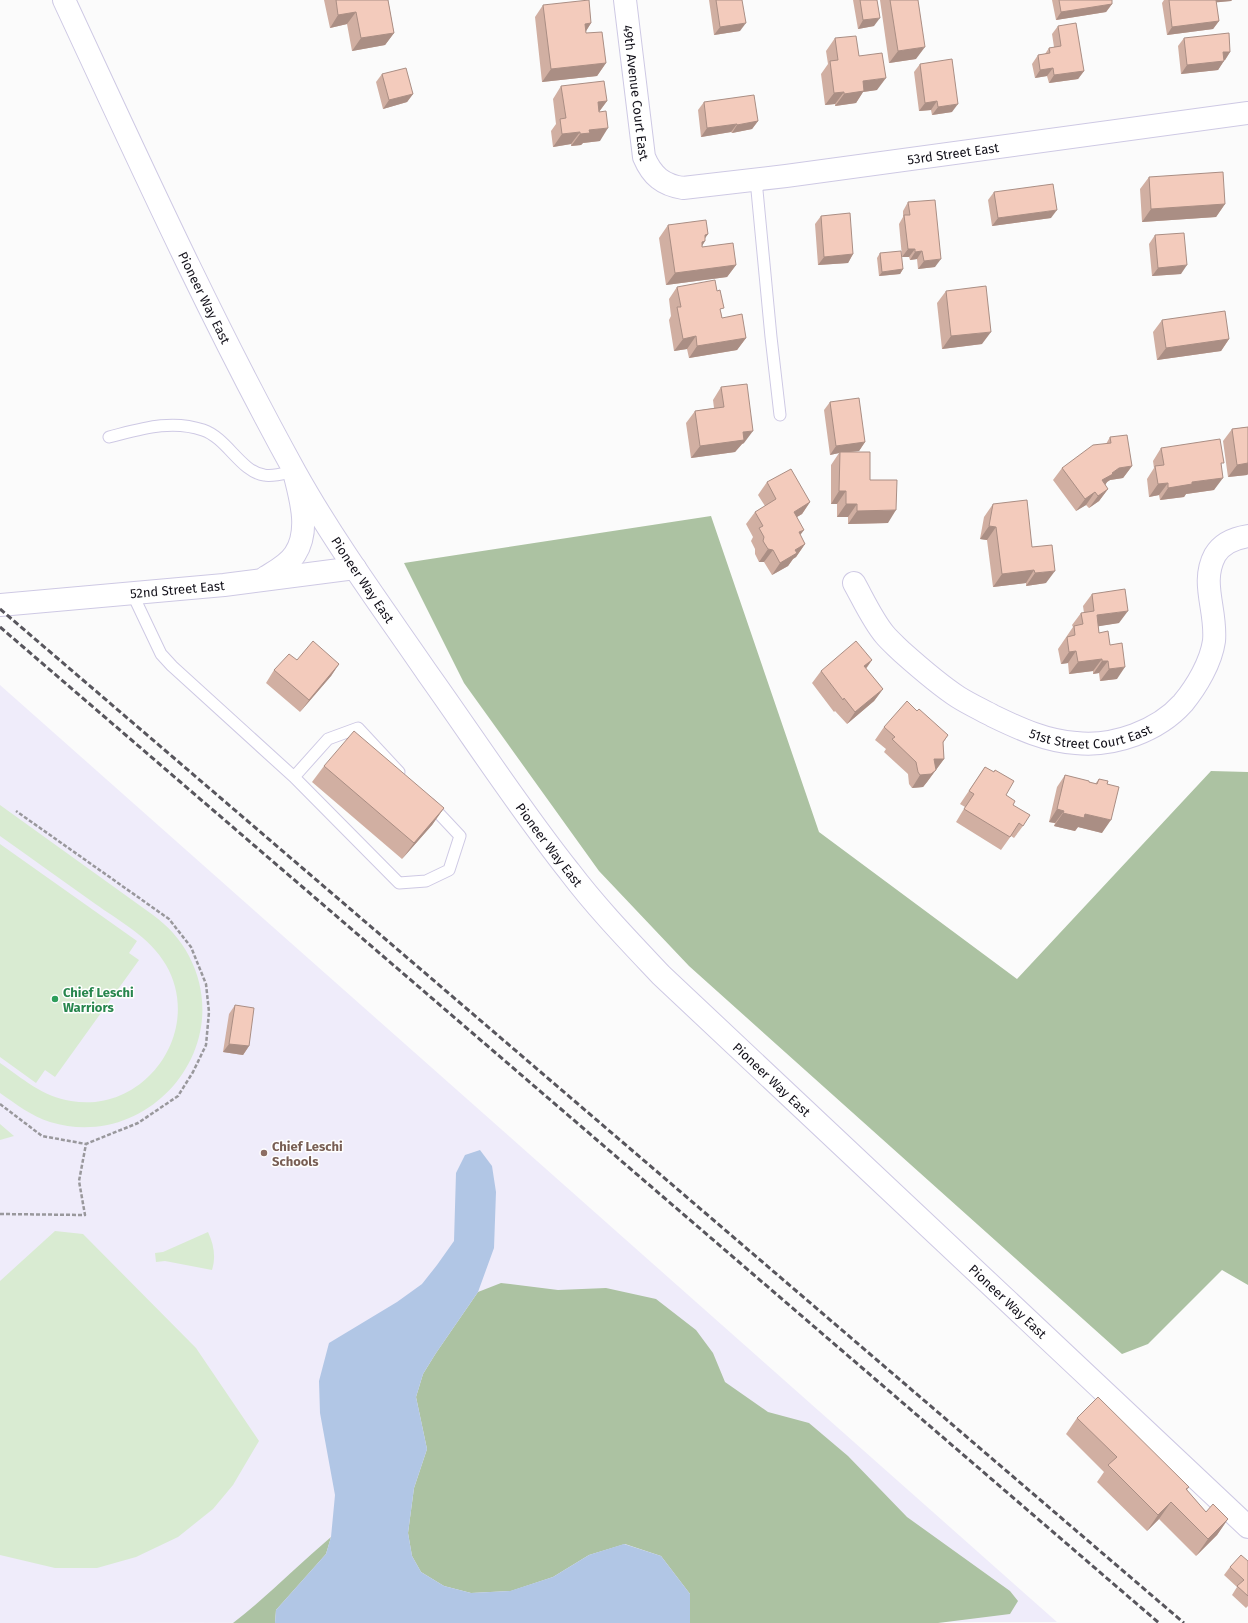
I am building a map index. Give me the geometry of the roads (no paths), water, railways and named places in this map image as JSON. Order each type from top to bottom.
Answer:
[{"type":"main road","name":"Pioneer Way East","points":[[64,0],[193,277],[294,471],[318,512],[355,568],[521,807],[569,872],[661,975],[1248,1527]]},
{"type":"main road","name":"49th Avenue Court East","points":[[626,0],[644,157],[649,168],[660,179]]},
{"type":"main road","name":"53rd Street East","points":[[660,179],[670,186],[683,188],[756,180],[1248,113]]},
{"type":"main road","points":[[260,580],[290,560],[295,554],[301,540],[303,523],[301,499],[294,471]]},
{"type":"main road","name":"51st Street Court East","points":[[854,583],[884,635],[937,683],[959,698],[1018,729],[1040,737],[1076,744],[1114,741],[1138,734],[1160,722],[1183,703],[1195,686],[1210,656],[1214,641],[1214,619],[1208,580],[1209,570],[1218,550],[1227,542],[1240,537],[1248,536]]},
{"type":"main road","name":"52nd Street East","points":[[0,605],[224,585],[355,568]]},
{"type":"lane","points":[[756,180],[769,322],[780,415]]},
{"type":"lane","points":[[109,437],[153,426],[178,424],[204,430],[222,441],[252,471],[264,476],[294,471]]},
{"type":"lane","points":[[132,593],[161,654],[172,666],[294,776],[399,883],[426,881],[449,870],[460,836],[422,796]]},
{"type":"lane","points":[[294,776],[328,739],[358,728],[406,780]]},
{"type":"water","points":[[480,1150],[492,1166],[496,1192],[494,1248],[478,1292],[423,1374],[416,1397],[427,1449],[414,1488],[408,1533],[412,1556],[421,1572],[444,1586],[471,1593],[510,1591],[553,1577],[589,1555],[624,1544],[661,1556],[690,1594],[690,1623],[275,1623],[276,1610],[326,1554],[331,1537],[335,1495],[320,1413],[319,1381],[329,1343],[397,1302],[422,1284],[437,1265],[454,1241],[456,1173],[465,1155]]},
{"type":"railway","points":[[0,609],[1184,1623]]},
{"type":"railway","points":[[0,627],[1159,1623]]},
{"type":"place","name":"Chief Leschi Warriors","points":[[55,999]]},
{"type":"place","name":"Chief Leschi Schools","points":[[264,1153]]}]
